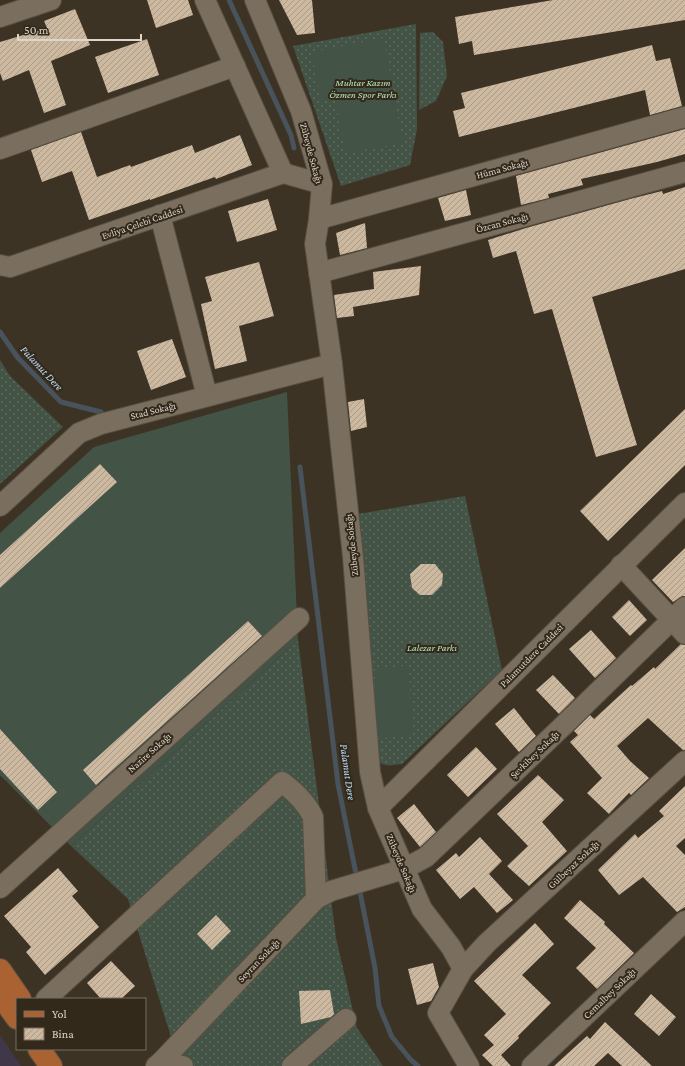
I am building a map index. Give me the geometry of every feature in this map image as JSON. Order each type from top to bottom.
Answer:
[{"type":"main road","points":[[0,970],[19,998]]},
{"type":"main road","points":[[0,994],[16,1017]]},
{"type":"main road","points":[[40,1050],[51,1066]]},
{"type":"main road","points":[[54,1050],[64,1066]]},
{"type":"street","points":[[0,17],[51,0]]},
{"type":"street","points":[[205,0],[283,173],[322,184]]},
{"type":"street","name":"Zübeyde Sokağı","points":[[255,0],[301,111],[322,184],[315,244],[332,364],[353,557],[370,772],[378,808],[422,909],[451,947],[463,969]]},
{"type":"street","points":[[0,150],[235,66]]},
{"type":"street","name":"Hüma Sokağı","points":[[319,219],[685,117]]},
{"type":"street","name":"Özcan Sokağı","points":[[319,273],[685,172]]},
{"type":"street","name":"Evliya Çelebi Caddesi","points":[[0,265],[10,266],[283,173]]},
{"type":"street","points":[[160,215],[207,396]]},
{"type":"street","name":"Stad Sokağı","points":[[0,506],[79,433],[101,424],[332,364]]},
{"type":"street","name":"Palamutdere Caddesi","points":[[378,808],[685,503]]},
{"type":"street","points":[[621,565],[681,621]]},
{"type":"street","name":"Nazire Sokağı","points":[[0,888],[299,618]]},
{"type":"street","name":"Şevkibey Sokağı","points":[[368,880],[404,869],[426,857],[566,723],[681,621]]},
{"type":"street","name":"Gülbeyaz Sokağı","points":[[463,969],[685,760]]},
{"type":"street","points":[[47,998],[282,782],[299,795],[310,810],[313,817],[316,899]]},
{"type":"street","name":"Seyran Sokağı","points":[[158,1064],[316,899],[331,891],[368,880]]},
{"type":"street","name":"Cemalbey Sokağı","points":[[532,1066],[685,921]]},
{"type":"street","points":[[463,969],[438,1013],[469,1066]]},
{"type":"street","points":[[292,1066],[346,1019]]},
{"type":"street","points":[[158,1064],[183,1066]]},
{"type":"shaded area","points":[[0,1035],[21,1066],[0,1066]]},
{"type":"green space","name":"Muhtar Kazım Özmen Spor Parkı","points":[[416,24],[417,129],[410,165],[341,186],[293,46]]},
{"type":"green space","points":[[433,32],[443,42],[447,76],[436,101],[419,110],[420,33]]},
{"type":"green space","points":[[384,38],[397,115],[404,143],[345,153],[335,96],[320,99],[312,52]]},
{"type":"green space","points":[[0,360],[10,376],[63,427],[0,484]]},
{"type":"green space","points":[[287,392],[298,640],[71,846],[0,775],[0,533],[94,447]]},
{"type":"green space","name":"Lalezar Parkı","points":[[465,496],[502,670],[402,764],[381,764],[375,759],[358,514]]},
{"type":"green space","points":[[298,640],[336,938],[357,1028],[383,1066],[187,1066],[177,1056],[128,899],[71,846]]},
{"type":"green space","points":[[409,666],[412,736],[378,738],[375,668]]},
{"type":"building","points":[[147,0],[188,0],[193,15],[156,28]]},
{"type":"building","points":[[279,0],[312,0],[315,33],[297,35]]},
{"type":"building","points":[[553,0],[685,0],[685,20],[474,55],[472,41],[459,44],[455,17]]},
{"type":"building","points":[[75,9],[90,45],[51,61],[66,105],[44,113],[29,70],[3,81],[0,73],[0,42],[47,28],[44,21]]},
{"type":"building","points":[[147,39],[159,75],[108,93],[95,57]]},
{"type":"building","points":[[652,45],[656,61],[670,58],[682,106],[650,115],[645,90],[459,137],[453,111],[465,108],[461,93]]},
{"type":"building","points":[[685,129],[685,154],[657,162],[581,179],[583,185],[548,194],[549,198],[521,205],[516,176]]},
{"type":"building","points":[[81,132],[97,177],[130,165],[131,167],[192,145],[195,153],[240,135],[252,165],[216,179],[215,177],[89,220],[72,171],[42,182],[31,150]]},
{"type":"building","points":[[685,187],[685,269],[592,297],[637,445],[596,457],[552,309],[534,314],[516,251],[493,258],[488,240],[630,199],[662,191],[663,194]]},
{"type":"building","points":[[466,190],[471,215],[445,221],[438,198]]},
{"type":"building","points":[[268,199],[277,230],[237,242],[228,211]]},
{"type":"building","points":[[365,223],[367,248],[340,255],[336,233]]},
{"type":"building","points":[[259,262],[274,316],[239,326],[247,361],[215,369],[201,304],[212,301],[205,277]]},
{"type":"building","points":[[421,266],[419,295],[353,307],[354,316],[337,318],[334,295],[374,289],[373,272]]},
{"type":"building","points":[[172,339],[186,377],[151,390],[137,351]]},
{"type":"building","points":[[364,399],[367,427],[351,431],[348,402]]},
{"type":"building","points":[[685,409],[685,465],[608,541],[580,511]]},
{"type":"building","points":[[100,464],[117,482],[0,588],[0,555]]},
{"type":"building","points":[[685,548],[685,596],[682,596],[673,602],[652,580]]},
{"type":"building","points":[[421,564],[435,564],[443,574],[442,585],[432,595],[420,595],[412,588],[410,574]]},
{"type":"building","points":[[629,600],[647,620],[630,636],[612,617]]},
{"type":"building","points":[[248,621],[262,636],[96,785],[83,770]]},
{"type":"building","points":[[591,630],[616,658],[595,678],[569,649]]},
{"type":"building","points":[[681,644],[685,645],[685,750],[683,750],[648,718],[617,746],[630,761],[649,778],[631,795],[629,793],[609,814],[587,793],[602,778],[570,742],[578,735],[574,731],[590,715],[594,719],[631,685],[632,686],[654,667],[655,669]]},
{"type":"building","points":[[553,675],[575,698],[559,714],[536,690]]},
{"type":"building","points":[[514,708],[536,736],[519,752],[495,724]]},
{"type":"building","points":[[0,729],[57,792],[38,810],[0,769]]},
{"type":"building","points":[[476,747],[497,769],[468,797],[447,775]]},
{"type":"building","points":[[538,775],[564,800],[542,822],[567,851],[529,886],[507,866],[528,846],[497,814]]},
{"type":"building","points":[[685,786],[685,838],[676,846],[685,855],[685,907],[677,912],[643,877],[619,895],[598,870],[635,834],[638,838],[664,816],[659,811]]},
{"type":"building","points":[[414,804],[436,832],[420,847],[397,818]]},
{"type":"building","points":[[480,837],[502,861],[489,874],[513,900],[497,913],[474,887],[460,899],[436,870],[456,853],[459,857]]},
{"type":"building","points":[[58,868],[78,891],[72,896],[99,927],[45,975],[26,952],[31,947],[4,916]]},
{"type":"building","points":[[580,900],[605,922],[604,924],[634,953],[597,989],[576,968],[596,948],[564,918]]},
{"type":"building","points":[[216,915],[231,931],[212,950],[197,934]]},
{"type":"building","points":[[535,923],[554,944],[522,975],[551,1003],[501,1055],[511,1066],[493,1066],[482,1055],[494,1045],[484,1035],[506,1014],[474,981]]},
{"type":"building","points":[[111,961],[135,986],[122,998],[100,998],[87,983]]},
{"type":"building","points":[[433,963],[439,987],[431,1001],[417,1005],[408,969]]},
{"type":"building","points":[[330,990],[334,1014],[331,1017],[301,1024],[299,991]]},
{"type":"building","points":[[651,994],[676,1017],[659,1036],[634,1014]]},
{"type":"building","points":[[605,1022],[652,1066],[622,1066],[608,1053],[594,1066],[554,1066],[587,1036],[590,1039]]},
{"type":"waterway","points":[[229,0],[291,135],[294,148]]},
{"type":"waterway","name":"Palamut Dere","points":[[0,332],[18,358],[61,402],[101,412]]},
{"type":"waterway","name":"Palamut Dere","points":[[300,467],[338,784],[357,879]]},
{"type":"waterway","name":"Palamut Dere","points":[[359,887],[375,968],[379,1006],[392,1037],[411,1060],[418,1066]]}]
